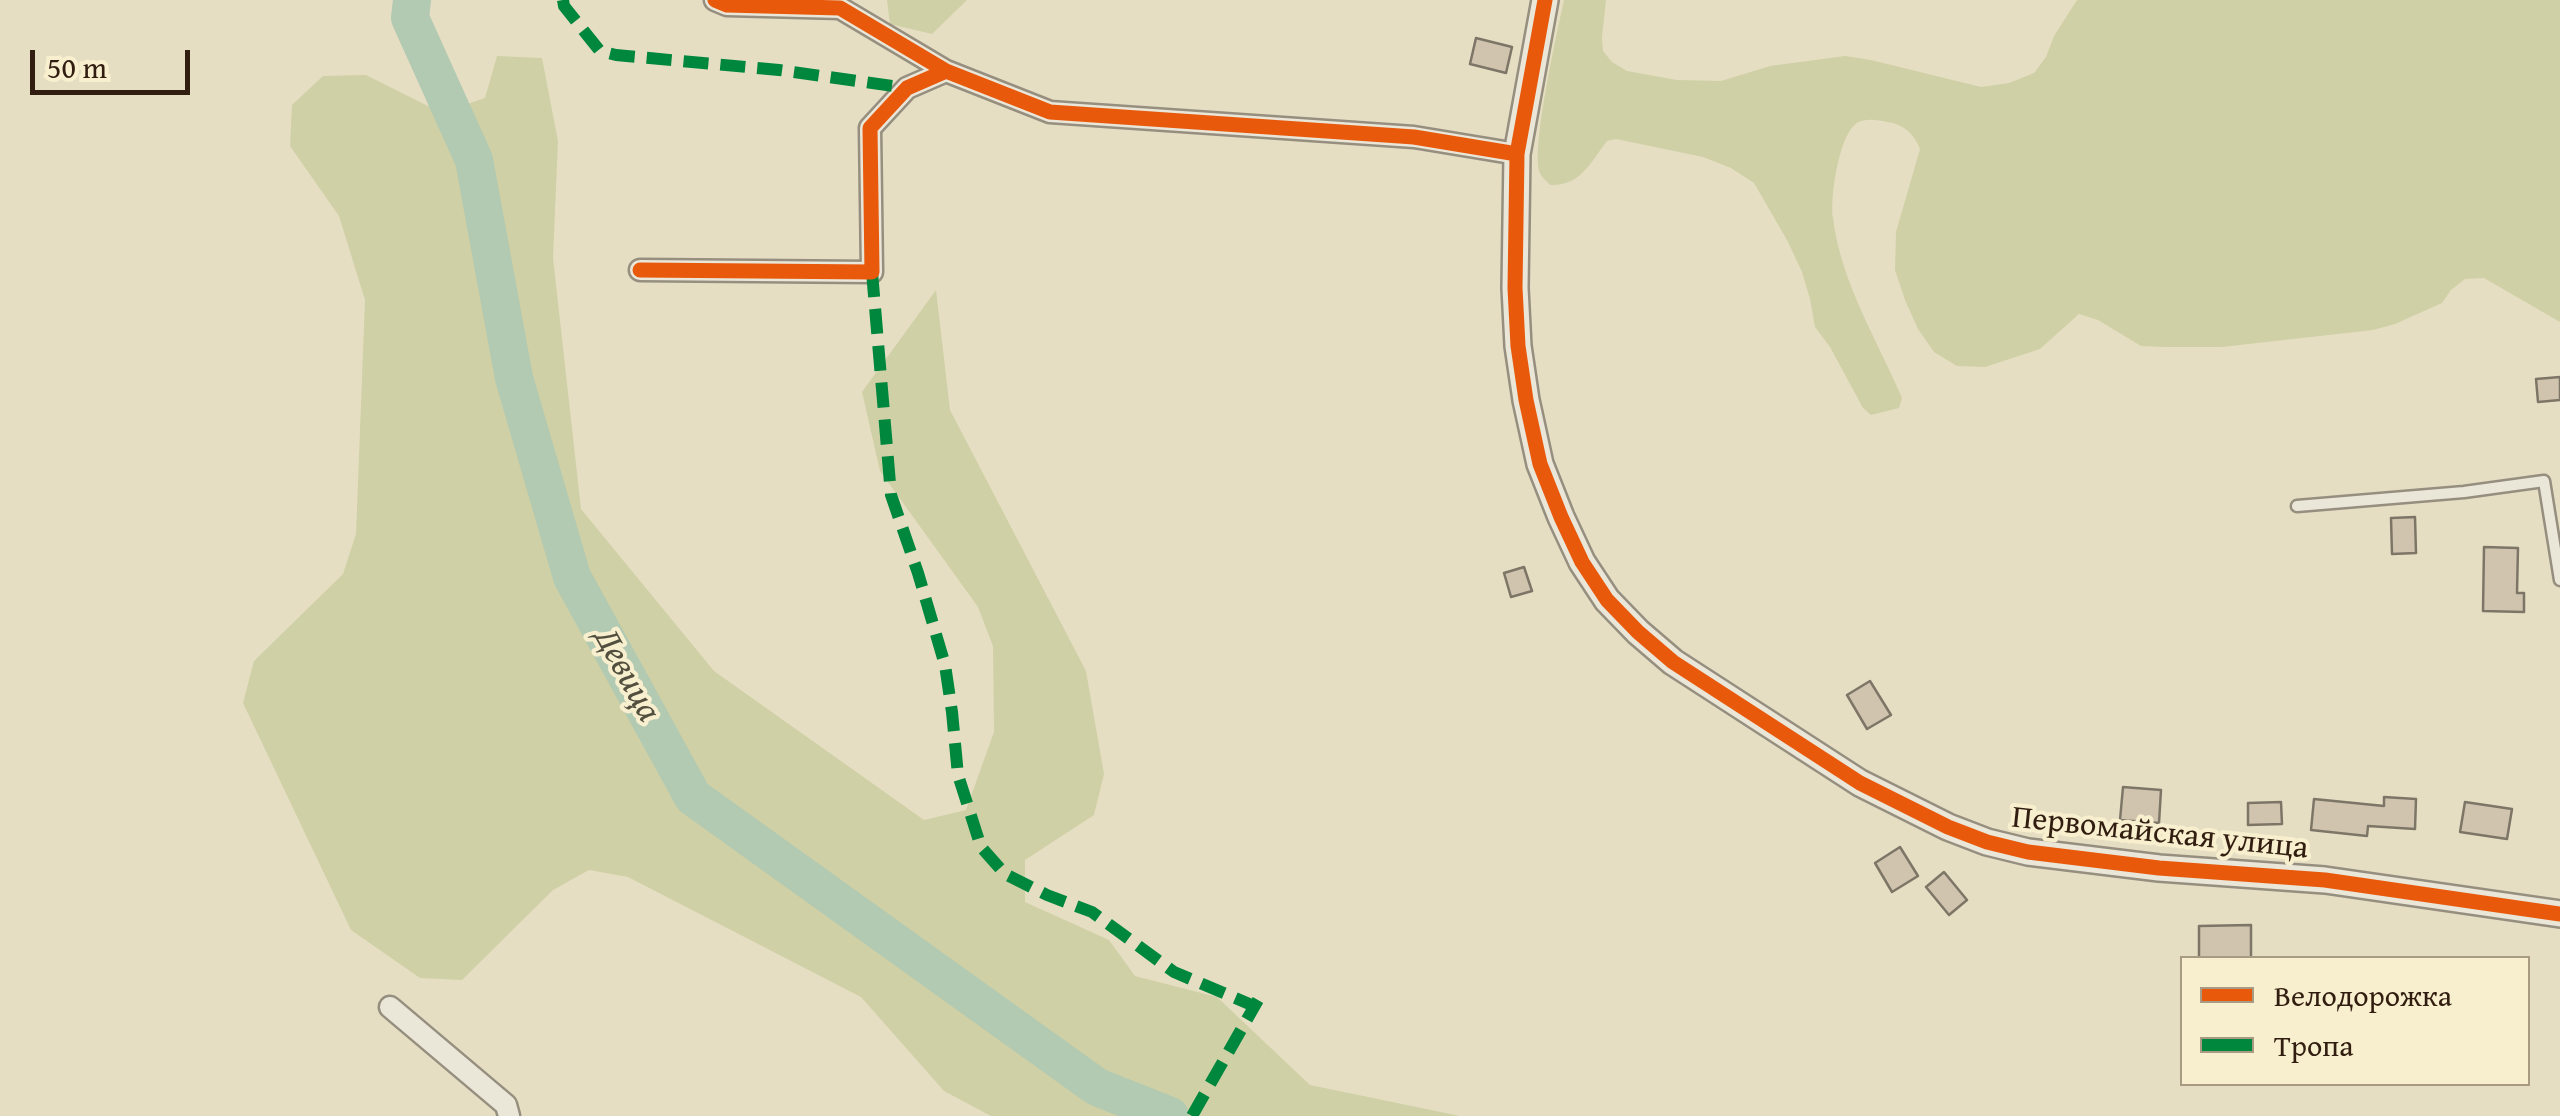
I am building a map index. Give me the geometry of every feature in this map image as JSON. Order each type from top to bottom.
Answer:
[{"type":"street","points":[[716,0],[727,5],[840,8],[946,71],[1050,112],[1414,137],[1517,154]]},
{"type":"street","name":"Первомайская улица","points":[[1545,0],[1517,154],[1518,346],[1540,464],[1582,562],[1607,600],[1638,632],[1672,662],[1860,783],[1948,828],[1987,842],[2028,852],[2158,868],[2325,880],[2560,914]]},
{"type":"street","points":[[640,270],[872,272],[870,128],[907,88],[946,71]]},
{"type":"street","points":[[390,1007],[506,1105],[509,1116]]},
{"type":"lane","points":[[2298,506],[2544,482],[2560,580]]},
{"type":"green space","points":[[887,0],[967,0],[932,34],[890,24]]},
{"type":"green space","points":[[1564,0],[1606,0],[1603,51],[1627,71],[1677,80],[1721,81],[1770,66],[1845,56],[1981,87],[2009,83],[2034,73],[2077,0],[2560,0],[2560,322],[2484,278],[2465,279],[2442,303],[2373,330],[2222,347],[2141,346],[2098,320],[2079,314],[2040,349],[1985,367],[1957,366],[1934,352],[1918,329],[1895,270],[1896,232],[1920,149],[1903,127],[1864,120],[1851,129],[1845,140],[1832,209],[1837,242],[1852,288],[1902,398],[1899,408],[1871,415],[1815,327],[1802,272],[1754,183],[1703,157],[1616,139],[1607,141],[1584,172],[1570,182],[1550,185],[1542,176],[1538,161],[1542,116]]},
{"type":"green space","points":[[497,56],[542,58],[558,141],[553,258],[581,509],[714,671],[924,820],[966,810],[994,732],[993,646],[978,607],[880,471],[862,392],[936,290],[950,410],[1086,671],[1104,774],[1094,815],[1025,860],[1025,902],[1109,940],[1135,976],[1217,997],[1310,1085],[1460,1116],[991,1116],[944,1091],[861,997],[628,877],[589,870],[553,890],[462,980],[420,978],[351,930],[243,703],[254,661],[343,574],[356,534],[365,300],[339,216],[290,146],[292,105],[323,76],[366,75],[442,113],[485,98]]},
{"type":"building","points":[[1476,38],[1512,47],[1506,73],[1470,64]]},
{"type":"building","points":[[2560,377],[2560,400],[2538,402],[2536,379]]},
{"type":"building","points":[[2415,517],[2416,553],[2392,554],[2391,518]]},
{"type":"building","points":[[2484,547],[2518,548],[2517,593],[2524,593],[2524,612],[2483,611]]},
{"type":"building","points":[[1524,567],[1532,591],[1511,597],[1504,573]]},
{"type":"building","points":[[1870,681],[1891,715],[1867,729],[1847,695]]},
{"type":"building","points":[[2123,787],[2161,790],[2159,823],[2120,820]]},
{"type":"building","points":[[2384,797],[2416,799],[2415,829],[2368,826],[2367,836],[2311,830],[2314,799],[2384,806]]},
{"type":"building","points":[[2281,802],[2282,824],[2248,825],[2248,803]]},
{"type":"building","points":[[2465,802],[2512,809],[2507,839],[2460,832]]},
{"type":"building","points":[[1900,847],[1918,876],[1892,892],[1875,863]]},
{"type":"building","points":[[1944,872],[1967,900],[1949,915],[1926,887]]},
{"type":"building","points":[[2251,925],[2251,956],[2199,956],[2199,926]]},
{"type":"waterway","name":"Девица","points":[[412,0],[410,18],[474,160],[514,378],[572,577],[693,797],[1097,1087],[1170,1116]]},
{"type":"marked path","points":[[563,0],[600,51],[907,88]]},
{"type":"marked path","points":[[872,272],[891,495],[945,665],[958,775],[981,847],[1005,874],[1092,912],[1174,972],[1254,1006]]},
{"type":"marked path","points":[[1192,1116],[1258,1000]]},
{"type":"cycle path","points":[[715,0],[727,5],[840,8],[946,71],[1050,112],[1414,137],[1517,154]]},
{"type":"cycle path","points":[[1545,0],[1517,154],[1518,346],[1540,464],[1561,517],[1582,562],[1607,600],[1638,632],[1673,662],[1860,783],[1987,842],[2028,852],[2159,868],[2325,880],[2560,914]]},
{"type":"cycle path","points":[[640,270],[872,272],[870,128],[907,88],[946,71]]}]
